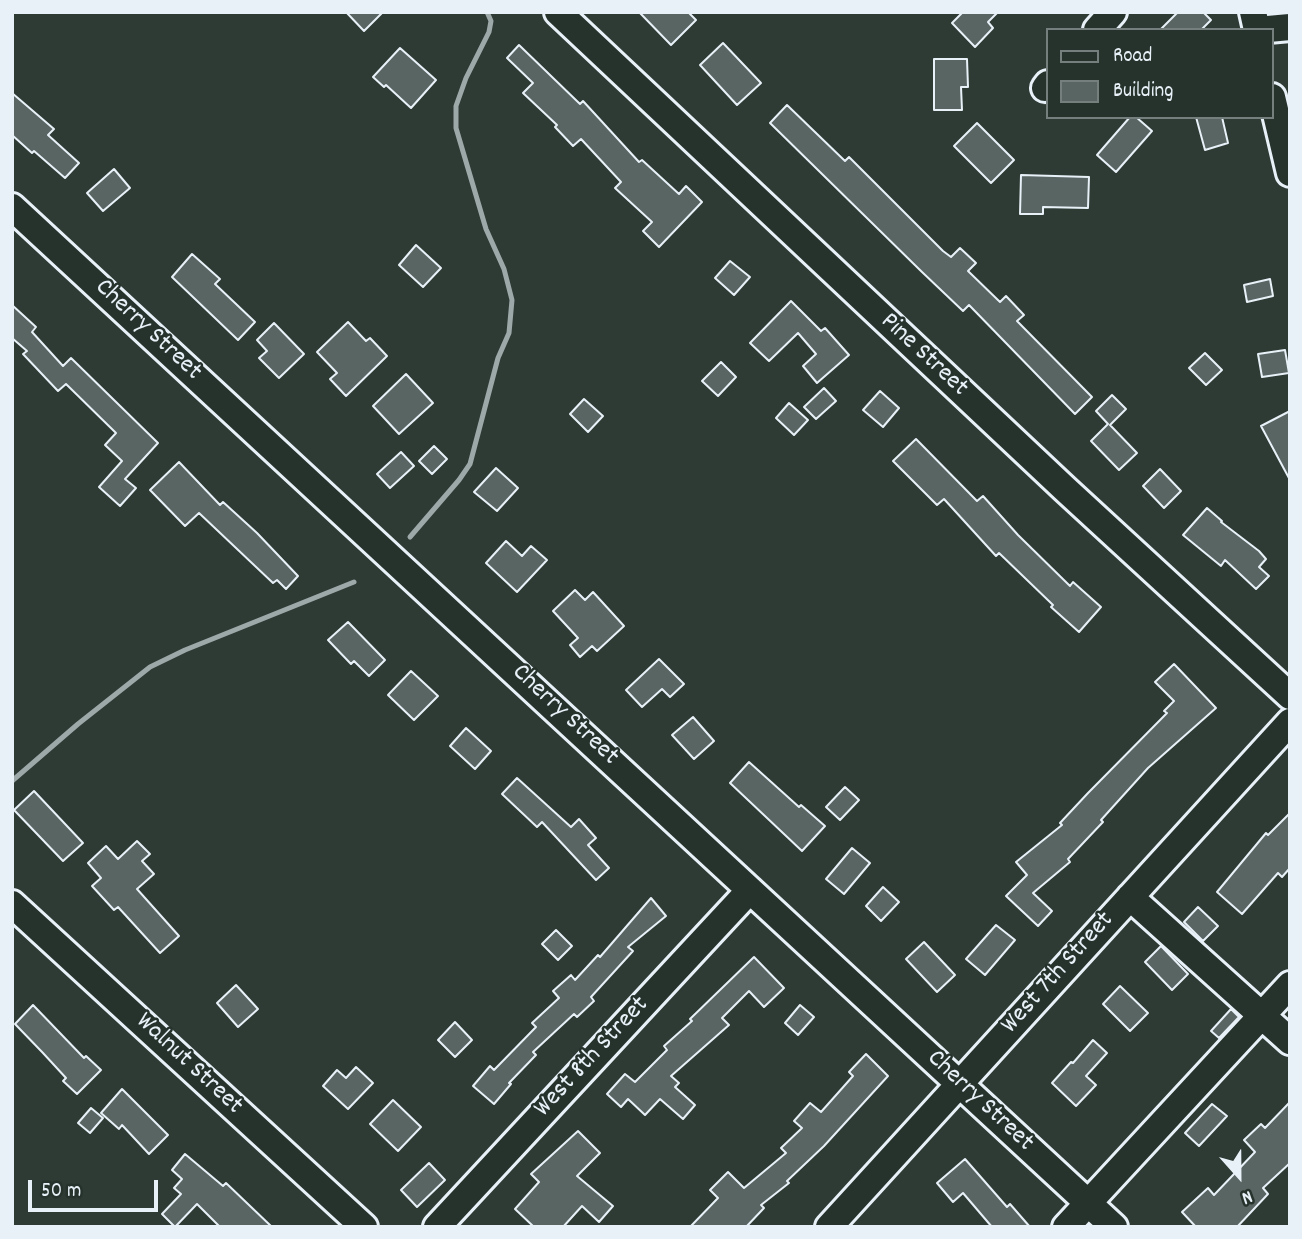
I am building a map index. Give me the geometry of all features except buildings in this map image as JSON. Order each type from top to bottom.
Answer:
[{"type":"street","name":"Pine Street","points":[[558,12],[1054,480],[1290,696]]},
{"type":"street","points":[[1099,28],[1113,12]]},
{"type":"street","points":[[1274,105],[1290,173]]},
{"type":"street","name":"Cherry Street","points":[[12,207],[1114,1227]]},
{"type":"street","name":"West 7th Street","points":[[829,1227],[1290,722]]},
{"type":"street","name":"West 8th Street","points":[[437,1227],[750,890]]},
{"type":"street","points":[[1130,897],[1290,1041]]},
{"type":"street","name":"Walnut Street","points":[[12,904],[364,1227]]},
{"type":"street","points":[[1066,1227],[1290,985]]},
{"type":"shaded area","points":[[1046,70],[1046,104],[1030,94],[1030,81],[1040,71]]},
{"type":"waterway","points":[[410,537],[470,464],[498,358],[509,333],[512,300],[504,269],[486,229],[456,128],[456,106],[466,78],[489,32],[491,21],[487,12]]},
{"type":"waterway","points":[[12,781],[150,667],[185,650],[354,582]]}]
